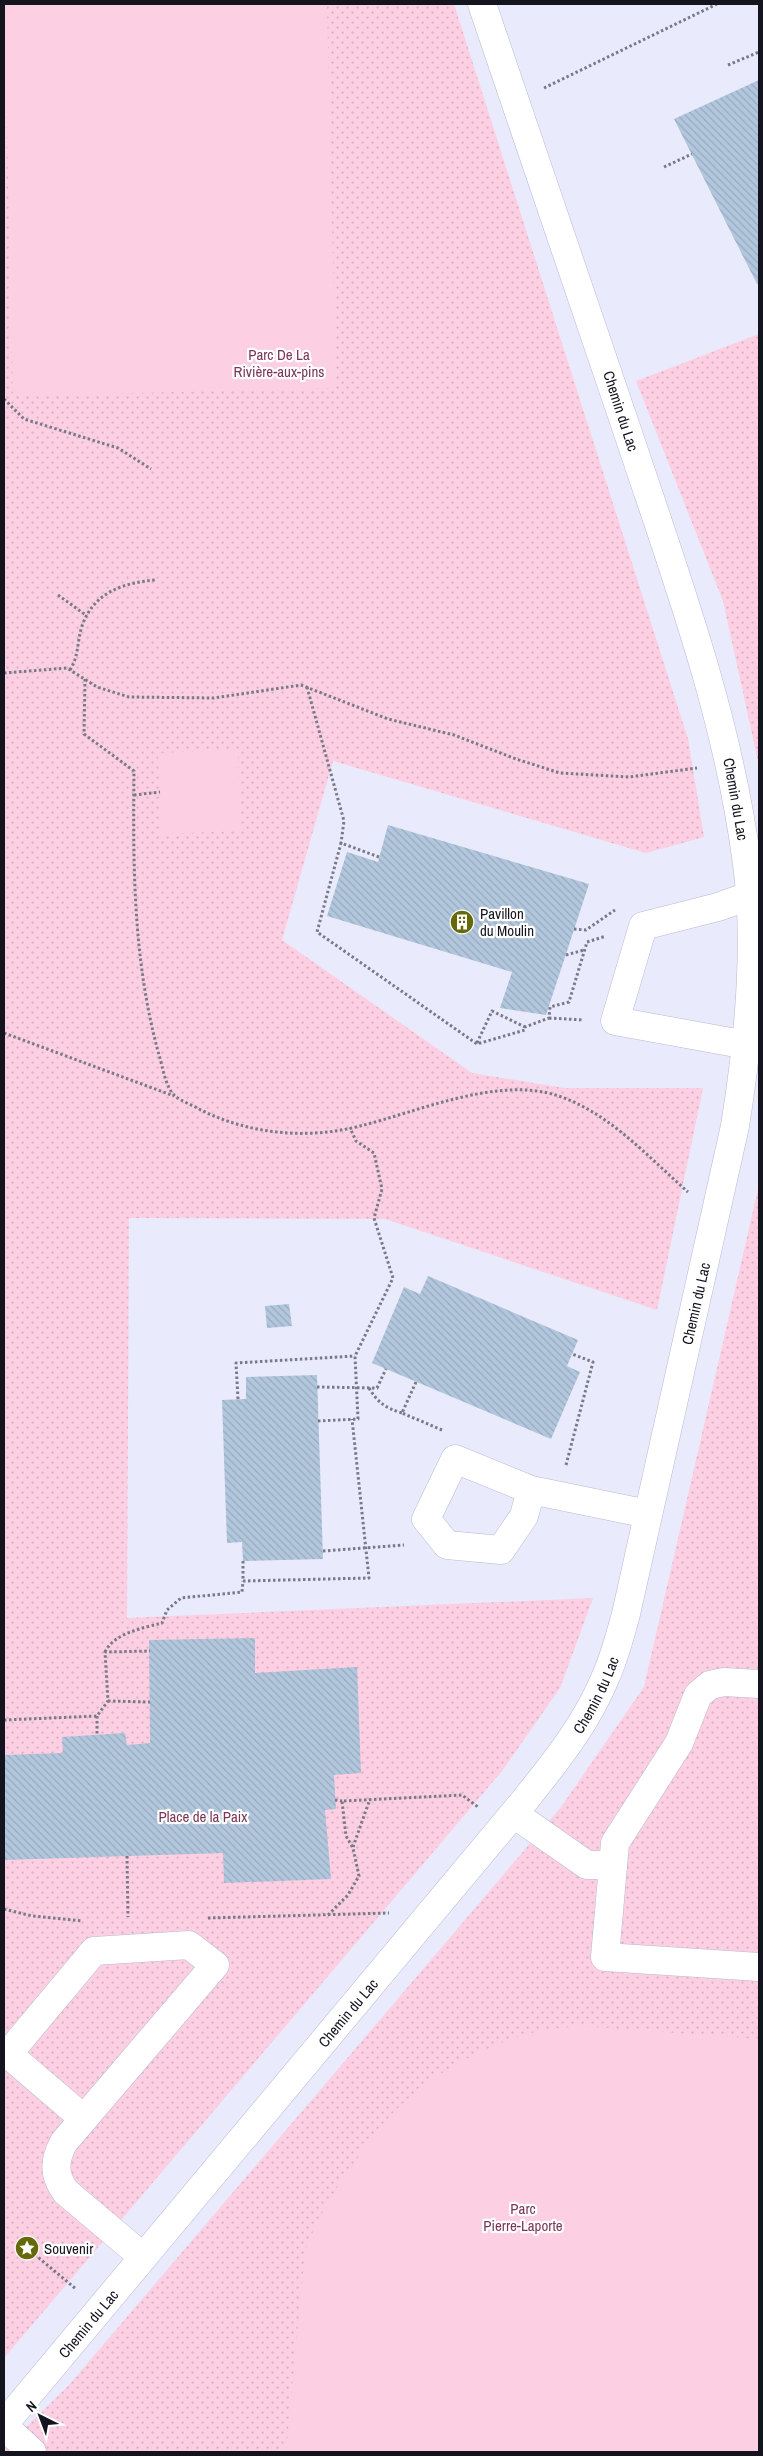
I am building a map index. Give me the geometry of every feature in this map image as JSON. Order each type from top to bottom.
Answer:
[{"type":"street","name":"Chemin du Lac","points":[[4,2425],[514,1814],[572,1740],[607,1676],[626,1614],[735,1126],[747,1045],[750,953],[749,896],[748,867],[726,742],[716,704],[614,385],[482,4]]},
{"type":"street","points":[[747,1045],[615,1021],[643,926],[718,907],[749,896]]},
{"type":"street","points":[[531,1490],[524,1516],[501,1550],[447,1545],[426,1519],[455,1459],[531,1490],[648,1514]]},
{"type":"street","points":[[759,1684],[724,1682],[710,1685],[698,1695],[679,1743],[615,1843],[606,1957],[759,1967]]},
{"type":"street","points":[[514,1814],[587,1865],[613,1865]]},
{"type":"street","points":[[84,2119],[8,2054],[94,1951],[189,1945],[215,1965],[84,2119],[64,2142],[57,2155],[56,2169],[58,2182],[77,2202],[143,2258]]},
{"type":"street","points":[[4,2425],[32,2452]]},
{"type":"path","points":[[541,90],[717,4]]},
{"type":"path","points":[[728,65],[759,52]]},
{"type":"path","points":[[664,167],[692,154]]},
{"type":"path","points":[[4,398],[24,419],[118,448],[151,469]]},
{"type":"path","points":[[70,670],[77,659],[82,627],[91,608],[109,592],[130,582],[155,580]]},
{"type":"path","points":[[58,595],[87,616]]},
{"type":"path","points":[[4,673],[66,668],[97,686],[129,697],[214,698],[301,685],[388,719],[454,735],[516,759],[560,773],[629,777],[700,768]]},
{"type":"path","points":[[86,679],[84,734],[134,771],[133,844],[140,972],[150,1024],[166,1080],[175,1096]]},
{"type":"path","points":[[306,687],[344,821],[341,843],[317,932],[476,1044]]},
{"type":"path","points":[[134,795],[160,792]]},
{"type":"path","points":[[341,843],[379,857]]},
{"type":"path","points":[[476,1044],[525,1030],[525,1027],[549,1018],[550,1007],[569,1002],[587,942],[643,926]]},
{"type":"path","points":[[566,955],[584,950]]},
{"type":"path","points":[[476,1044],[492,1011],[525,1027]]},
{"type":"path","points":[[4,1033],[175,1096],[216,1117],[262,1130],[308,1135],[350,1128],[479,1093],[514,1090],[550,1093],[581,1104],[610,1123],[690,1194]]},
{"type":"path","points":[[318,1421],[358,1419],[355,1356],[393,1278],[374,1218],[382,1189],[374,1153],[356,1141],[350,1128]]},
{"type":"path","points":[[564,1472],[594,1362],[572,1354]]},
{"type":"path","points":[[238,1399],[236,1363],[355,1356]]},
{"type":"path","points":[[317,1387],[377,1388],[386,1369]]},
{"type":"path","points":[[369,1388],[377,1402],[388,1409],[402,1413]]},
{"type":"path","points":[[243,1581],[369,1578],[352,1419]]},
{"type":"path","points":[[323,1551],[443,1541]]},
{"type":"path","points":[[97,1735],[97,1716],[108,1701],[105,1652],[109,1643],[134,1631],[162,1623],[167,1610],[181,1598],[242,1592],[243,1562]]},
{"type":"path","points":[[105,1652],[150,1651]]},
{"type":"path","points":[[108,1701],[150,1702]]},
{"type":"path","points":[[4,1720],[97,1716]]},
{"type":"path","points":[[336,1800],[462,1794],[479,1808]]},
{"type":"path","points":[[353,1848],[370,1799]]},
{"type":"path","points":[[327,1916],[348,1895],[358,1876],[353,1848],[346,1836],[342,1801]]},
{"type":"path","points":[[127,1856],[128,1920],[136,1920]]},
{"type":"path","points":[[4,1909],[32,1916],[90,1921]]},
{"type":"path","points":[[202,1918],[327,1916],[391,1912]]},
{"type":"path","points":[[27,2248],[76,2289]]},
{"type":"green space","name":"Place de la Paix","points":[[4,4],[454,4],[688,739],[704,837],[646,853],[333,761],[282,940],[472,1073],[564,1088],[703,1088],[657,1310],[385,1219],[129,1218],[127,1618],[593,1598],[560,1688],[502,1771],[4,2358]]},
{"type":"green space","name":"Parc De La Rivière-aux-pins","points":[[4,4],[327,4],[336,388],[13,396]]},
{"type":"green space","points":[[759,334],[759,766],[723,601],[636,381]]},
{"type":"green space","points":[[238,750],[240,831],[161,834],[158,753]]},
{"type":"green space","name":"Parc Pierre-Laporte","points":[[759,1185],[759,2452],[4,2452],[4,2449],[69,2385],[561,1807],[644,1687]]},
{"type":"green space","points":[[580,2026],[759,2039],[759,2452],[286,2452],[305,2252],[320,2218],[345,2176],[389,2117],[420,2088],[456,2064],[495,2045],[515,2038],[540,2031]]},
{"type":"building","points":[[759,80],[759,283],[757,284],[674,119]]},
{"type":"building","name":"Pavillon du Moulin","points":[[388,825],[589,884],[546,1015],[500,1008],[512,972],[327,916],[347,852],[378,862]]},
{"type":"building","points":[[428,1276],[578,1340],[567,1366],[580,1372],[551,1439],[372,1363],[404,1287],[420,1294]]},
{"type":"building","points":[[289,1304],[292,1326],[267,1328],[265,1306]]},
{"type":"building","points":[[317,1375],[323,1559],[243,1561],[242,1542],[227,1543],[222,1400],[246,1399],[246,1377]]},
{"type":"building","points":[[255,1638],[255,1673],[357,1667],[361,1773],[334,1775],[336,1809],[325,1810],[331,1879],[224,1883],[223,1853],[4,1860],[4,1755],[63,1753],[62,1737],[125,1733],[127,1745],[150,1743],[149,1640]]},
{"type":"place","name":"Pavillon du Moulin","points":[[462,922]]},
{"type":"place","name":"Souvenir","points":[[27,2248]]}]
